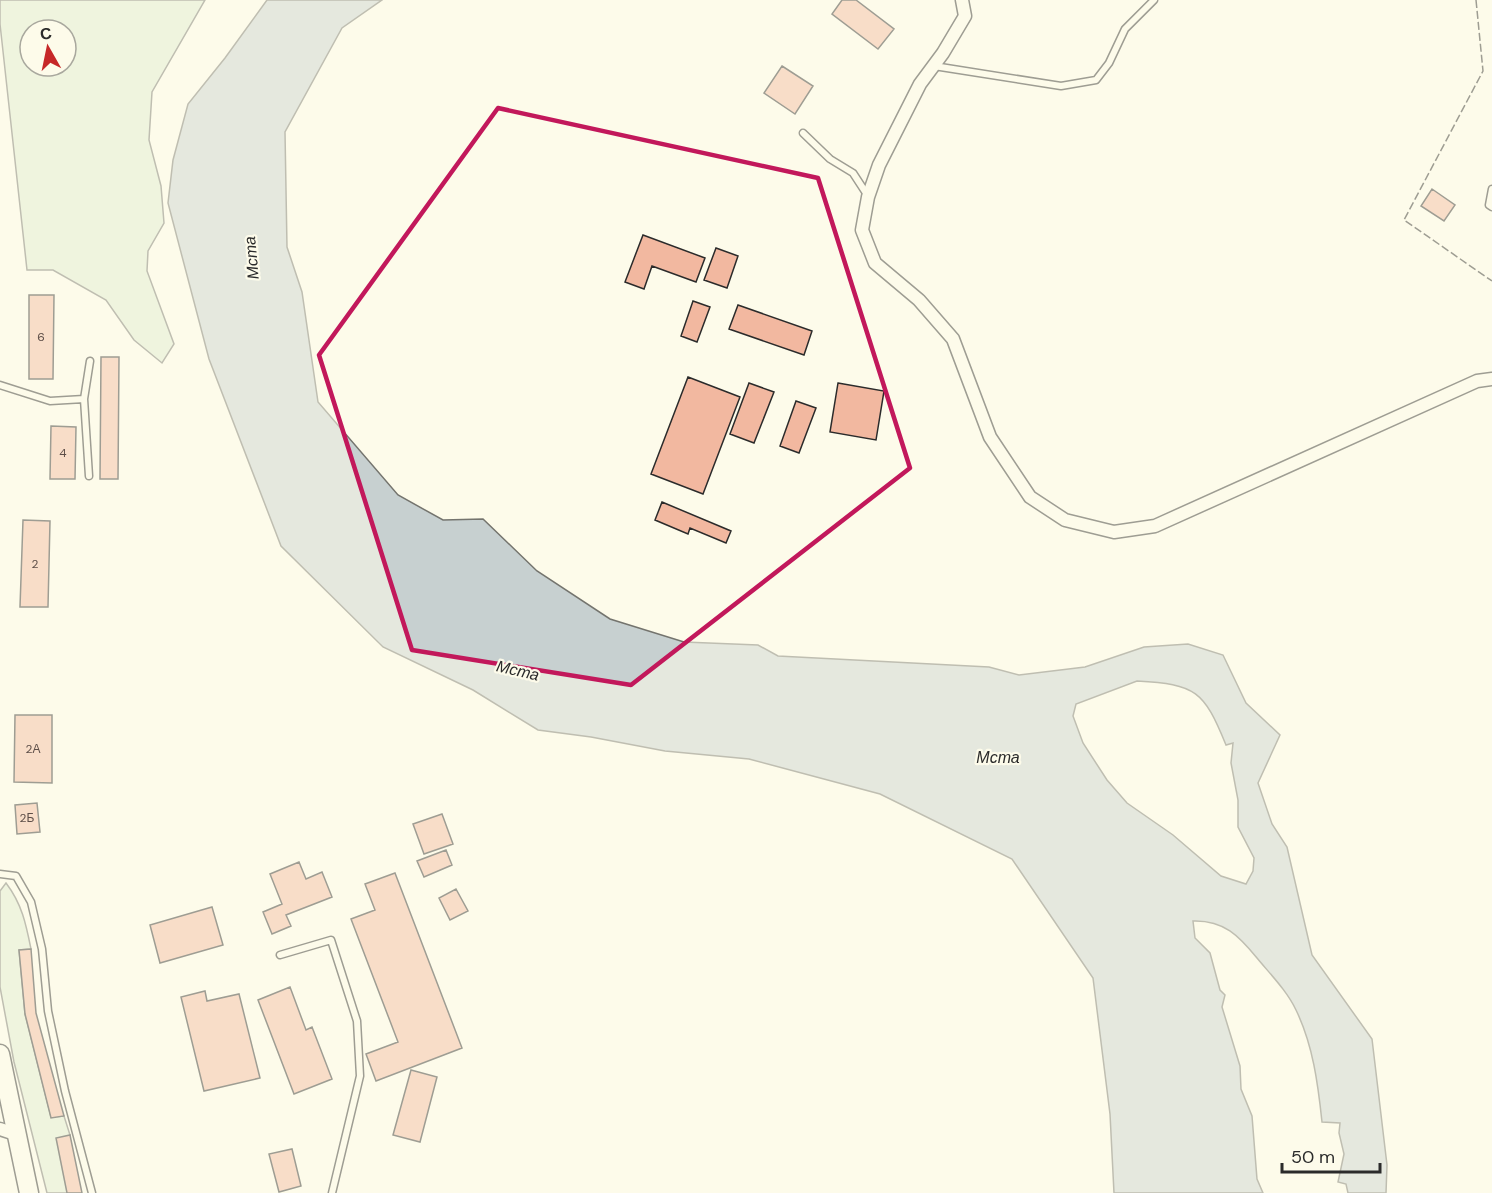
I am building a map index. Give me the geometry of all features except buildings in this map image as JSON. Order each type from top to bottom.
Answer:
[{"type":"main road","points":[[0,1054],[8,1132],[29,1193]]},
{"type":"street","points":[[962,0],[965,15],[920,84],[879,165],[868,197],[862,230],[874,263],[920,300],[952,339],[990,437],[1030,497],[1065,520],[1114,532],[1155,526],[1478,381],[1492,379]]},
{"type":"lane","points":[[933,66],[1061,86],[1096,80],[1108,63],[1125,30],[1154,0]]},
{"type":"lane","points":[[803,134],[830,159],[853,173],[868,197]]},
{"type":"lane","points":[[1492,189],[1489,205],[1492,207]]},
{"type":"lane","points":[[89,476],[84,399],[90,362]]},
{"type":"lane","points":[[0,385],[50,401],[84,399]]},
{"type":"lane","points":[[0,874],[16,876],[31,902],[42,949],[48,1011],[65,1091],[92,1193]]},
{"type":"lane","points":[[280,955],[331,940],[357,1021],[360,1076],[332,1193]]},
{"type":"highlighted area","points":[[498,108],[818,178],[910,468],[631,685],[412,650],[319,355]]},
{"type":"green space","points":[[0,0],[205,0],[152,92],[149,140],[161,186],[164,223],[148,251],[147,271],[174,344],[162,363],[134,340],[106,300],[53,270],[27,270],[0,24]]},
{"type":"green space","points":[[6,883],[20,907],[31,949],[19,950],[25,1014],[51,1117],[64,1116],[70,1135],[67,1193],[47,1193],[14,1062],[0,987],[0,891]]},
{"type":"water","name":"Мста","points":[[267,0],[382,0],[342,28],[285,132],[287,247],[302,292],[318,402],[398,495],[443,520],[483,519],[537,571],[610,619],[684,642],[758,645],[778,656],[989,667],[1019,675],[1085,667],[1144,647],[1188,644],[1223,655],[1246,703],[1280,735],[1258,783],[1272,824],[1287,847],[1312,955],[1372,1039],[1387,1165],[1386,1193],[1348,1193],[1346,1184],[1338,1182],[1344,1154],[1339,1133],[1340,1123],[1322,1122],[1311,1051],[1302,1023],[1283,990],[1237,936],[1222,926],[1204,921],[1193,921],[1195,938],[1210,953],[1220,990],[1225,995],[1222,1007],[1240,1066],[1241,1089],[1252,1116],[1257,1179],[1263,1193],[1114,1193],[1110,1114],[1093,978],[1012,859],[880,794],[749,759],[665,751],[538,730],[473,690],[383,647],[281,546],[209,359],[168,203],[173,160],[188,104]],"holes":[[[1137,681],[1157,682],[1185,688],[1195,694],[1211,713],[1226,745],[1233,743],[1231,763],[1238,800],[1238,827],[1254,858],[1253,871],[1246,884],[1221,876],[1173,835],[1127,803],[1107,780],[1083,743],[1073,716],[1076,704]]]},
{"type":"fence","points":[[1476,0],[1483,71],[1404,220],[1492,281]]}]
